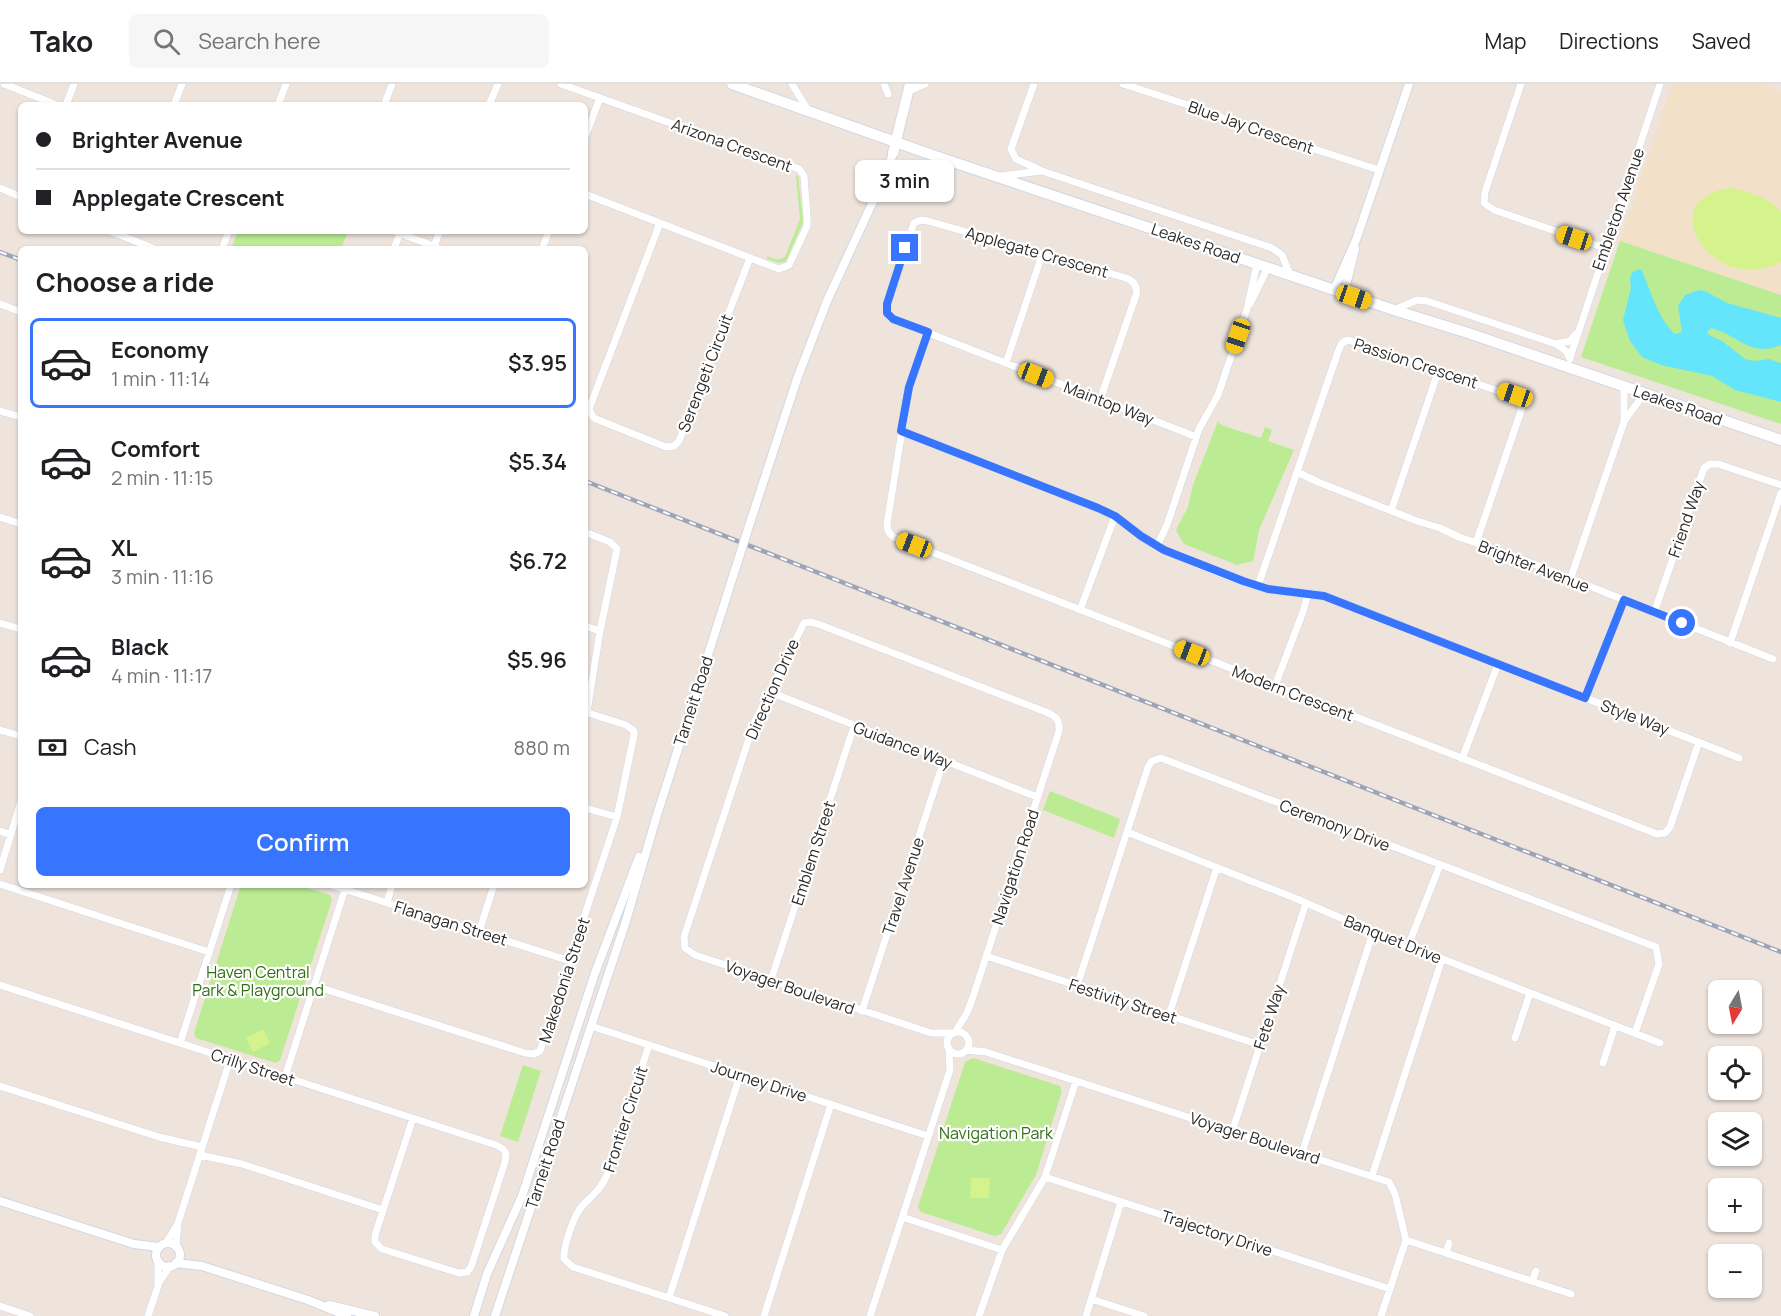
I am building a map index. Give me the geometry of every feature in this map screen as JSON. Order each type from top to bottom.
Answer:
[{"type":"main road","name":"Leakes Road","points":[[732,84],[999,177],[1781,440]]},
{"type":"main road","name":"Tarneit Road","points":[[893,153],[908,88]]},
{"type":"street","points":[[4,84],[49,102]]},
{"type":"street","points":[[67,102],[74,84]]},
{"type":"street","points":[[175,102],[182,84]]},
{"type":"street","points":[[279,102],[286,84]]},
{"type":"street","points":[[385,102],[392,84]]},
{"type":"street","points":[[490,102],[498,84]]},
{"type":"street","points":[[561,84],[600,98],[588,129]]},
{"type":"street","points":[[792,84],[809,112]]},
{"type":"street","points":[[884,84],[888,94]]},
{"type":"street","name":"Tarneit Road","points":[[908,88],[926,84]]},
{"type":"street","points":[[1034,84],[1011,150],[1013,157],[1042,171],[1272,248],[1282,255],[1290,275]]},
{"type":"street","name":"Blue Jay Crescent","points":[[1123,84],[1210,112],[1228,122],[1379,170]]},
{"type":"street","points":[[1339,291],[1352,264],[1356,240],[1409,84]]},
{"type":"street","points":[[1521,84],[1485,192],[1484,203],[1494,210],[1605,248]]},
{"type":"street","name":"Embleton Avenue","points":[[1570,358],[1660,84]]},
{"type":"street","name":"Arizona Crescent","points":[[600,98],[790,165],[801,171],[804,176],[807,225],[792,262],[787,267],[779,269],[750,258]]},
{"type":"street","name":"Tarneit Road","points":[[495,1316],[626,924],[653,827],[797,379],[827,301],[888,169],[893,153]]},
{"type":"street","name":"Leakes Road","points":[[999,177],[1042,171]]},
{"type":"street","points":[[0,188],[18,195]]},
{"type":"street","points":[[588,195],[750,258]]},
{"type":"street","name":"Applegate Crescent","points":[[888,315],[886,307],[911,229],[919,220],[1131,280],[1136,286],[1136,295],[1100,400]]},
{"type":"street","name":"Serengeti Circuit","points":[[660,223],[589,409],[593,417],[666,447],[677,444],[750,258]]},
{"type":"street","points":[[124,234],[149,246]]},
{"type":"street","points":[[402,234],[433,246]]},
{"type":"street","points":[[1006,363],[1042,255]]},
{"type":"street","points":[[1157,546],[1167,525],[1196,437],[1218,395],[1262,265]]},
{"type":"street","points":[[1394,310],[1417,300],[1427,301],[1556,344],[1566,351],[1574,371]]},
{"type":"street","points":[[0,304],[18,311]]},
{"type":"street","name":"Maintop Way","points":[[888,315],[1196,437]]},
{"type":"street","name":"Modern Crescent","points":[[928,332],[909,387],[887,524],[891,535],[1462,759],[1660,834],[1667,832],[1670,827],[1699,742]]},
{"type":"street","points":[[1556,344],[1566,343],[1576,334]]},
{"type":"street","name":"Passion Crescent","points":[[1258,586],[1339,349],[1344,342],[1354,341],[1519,398],[1522,406],[1476,543]]},
{"type":"street","points":[[1391,511],[1439,369]]},
{"type":"street","points":[[1624,388],[1624,422]]},
{"type":"street","points":[[1570,580],[1624,422],[1644,394]]},
{"type":"street","points":[[0,411],[18,416]]},
{"type":"street","name":"Style Way","points":[[901,431],[1098,508],[1115,516],[1157,546],[1258,586],[1333,599],[1739,758]]},
{"type":"street","name":"Friend Way","points":[[1654,613],[1704,468],[1710,464],[1718,464],[1781,485]]},
{"type":"street","name":"Brighter Avenue","points":[[1297,472],[1391,511],[1508,554],[1773,659]]},
{"type":"street","points":[[1730,643],[1781,493]]},
{"type":"street","points":[[1080,610],[1115,516]]},
{"type":"street","points":[[0,517],[18,523]]},
{"type":"street","points":[[588,533],[610,542],[617,549],[588,700]]},
{"type":"street","points":[[1275,686],[1308,593]]},
{"type":"street","points":[[1585,698],[1624,600]]},
{"type":"street","name":"Direction Drive","points":[[685,948],[684,937],[754,723],[802,625],[811,622],[1046,712],[1058,720]]},
{"type":"street","points":[[0,623],[18,628]]},
{"type":"street","points":[[588,627],[600,631]]},
{"type":"street","points":[[1462,759],[1498,664]]},
{"type":"street","name":"Guidance Way","points":[[770,692],[1037,797]]},
{"type":"street","name":"Makedonia Street","points":[[315,986],[525,1053],[534,1054],[542,1048],[617,817],[634,731],[626,725],[588,713]]},
{"type":"street","name":"Navigation Road","points":[[954,1033],[967,1013],[986,956],[1059,731],[1058,720]]},
{"type":"street","name":"Emblem Street","points":[[771,980],[854,726]]},
{"type":"street","points":[[0,730],[18,735]]},
{"type":"street","name":"Ceremony Drive","points":[[1077,986],[1148,767],[1152,761],[1161,758],[1656,947],[1659,963],[1635,1034]]},
{"type":"street","name":"Travel Avenue","points":[[862,1011],[944,760]]},
{"type":"street","points":[[588,809],[617,817]]},
{"type":"street","points":[[0,870],[18,811]]},
{"type":"street","points":[[474,1316],[487,1274],[522,1196],[584,1007],[619,909],[653,827]]},
{"type":"street","points":[[0,831],[11,835]]},
{"type":"street","name":"Banquet Drive","points":[[1127,832],[1408,946],[1660,1043]]},
{"type":"street","points":[[1408,946],[1440,865]]},
{"type":"street","points":[[1169,1015],[1217,867]]},
{"type":"street","points":[[0,884],[209,952]]},
{"type":"street","points":[[180,1043],[230,888]]},
{"type":"street","name":"Flanagan Street","points":[[339,888],[570,961]]},
{"type":"street","points":[[387,903],[391,888]]},
{"type":"street","points":[[479,932],[493,888]]},
{"type":"street","points":[[285,1077],[345,890]]},
{"type":"street","name":"Fete Way","points":[[1232,1132],[1306,903]]},
{"type":"street","points":[[1302,1153],[1373,932]]},
{"type":"street","name":"Voyager Boulevard","points":[[685,948],[690,953],[931,1033],[954,1033]]},
{"type":"street","name":"Festivity Street","points":[[986,956],[1260,1045]]},
{"type":"street","points":[[1372,1176],[1442,958]]},
{"type":"street","name":"Crilly Street","points":[[0,985],[496,1145],[505,1151],[505,1162],[471,1267],[467,1272],[459,1273],[378,1247],[375,1237],[383,1210]]},
{"type":"street","points":[[1515,1038],[1530,993]]},
{"type":"street","points":[[584,1007],[586,1022],[591,1026]]},
{"type":"street","name":"Navigation Road","points":[[967,1013],[967,1037]]},
{"type":"street","points":[[547,1121],[564,1085],[580,1030],[584,1026],[591,1026]]},
{"type":"street","name":"Journey Drive","points":[[591,1026],[928,1136]]},
{"type":"street","points":[[1603,1063],[1615,1026]]},
{"type":"street","points":[[870,1316],[950,1070],[969,1043],[967,1037],[960,1032],[954,1033],[948,1040],[950,1070]]},
{"type":"street","name":"Voyager Boulevard","points":[[931,1033],[948,1047]]},
{"type":"street","name":"Voyager Boulevard","points":[[967,1037],[986,1052]]},
{"type":"street","name":"Frontier Circuit","points":[[649,1045],[605,1180],[576,1215],[563,1256],[566,1263],[573,1267],[725,1316]]},
{"type":"street","points":[[948,1047],[955,1053],[965,1051]]},
{"type":"street","name":"Voyager Boulevard","points":[[965,1051],[986,1052],[1389,1182],[1393,1188],[1406,1240]]},
{"type":"street","points":[[148,1316],[158,1286],[173,1265],[178,1250],[178,1223],[231,1059]]},
{"type":"street","points":[[669,1298],[740,1075]]},
{"type":"street","points":[[979,1316],[1002,1250],[1045,1177],[1076,1081]]},
{"type":"street","points":[[0,1086],[159,1137],[202,1147]]},
{"type":"street","points":[[764,1316],[831,1104]]},
{"type":"street","points":[[200,1155],[242,1164],[383,1210],[412,1118]]},
{"type":"street","name":"Trajectory Drive","points":[[1045,1177],[1390,1289]]},
{"type":"street","points":[[0,1201],[134,1244],[162,1245],[178,1250],[202,1266]]},
{"type":"street","points":[[1086,1316],[1121,1202]]},
{"type":"street","points":[[902,1217],[1002,1250]]},
{"type":"street","points":[[158,1286],[157,1260],[162,1245],[178,1223]]},
{"type":"street","points":[[1381,1316],[1406,1240],[1571,1294]]},
{"type":"street","points":[[1446,1253],[1449,1243]]},
{"type":"street","points":[[134,1244],[163,1266],[202,1266],[355,1314],[375,1316]]},
{"type":"street","points":[[1532,1281],[1536,1271]]},
{"type":"street","points":[[1091,1299],[1144,1316]]},
{"type":"street","points":[[308,1300],[347,1316]]},
{"type":"street","points":[[0,1306],[30,1316]]},
{"type":"street","points":[[696,1316],[699,1307]]},
{"type":"shaded area","points":[[1672,84],[1761,84],[1781,91],[1781,295],[1620,241]]},
{"type":"green space","points":[[798,175],[803,222],[786,261],[779,263],[767,259],[767,256],[778,260],[785,257],[800,219],[796,176]]},
{"type":"green space","points":[[1730,188],[1758,196],[1770,202],[1781,212],[1781,262],[1756,270],[1733,267],[1714,257],[1700,243],[1693,226],[1695,209],[1706,196]]},
{"type":"green space","points":[[237,234],[347,234],[342,246],[232,246]]},
{"type":"green space","points":[[1620,241],[1781,295],[1781,424],[1581,357]]},
{"type":"green space","points":[[1218,421],[1221,425],[1261,438],[1265,427],[1272,430],[1268,441],[1294,450],[1259,530],[1253,561],[1237,565],[1184,544],[1176,530],[1188,507],[1193,485]]},
{"type":"green space","points":[[1050,791],[1120,819],[1114,838],[1043,810]]},
{"type":"green space","name":"Haven Central Park & Playground","points":[[240,888],[308,888],[330,895],[332,900],[280,1060],[276,1063],[196,1038],[194,1033]]},
{"type":"green space","points":[[263,1029],[270,1043],[253,1052],[246,1038]]},
{"type":"green space","name":"Navigation Park","points":[[973,1058],[1060,1086],[1062,1091],[1036,1175],[1001,1234],[995,1236],[921,1212],[918,1207],[965,1062]]},
{"type":"green space","points":[[523,1065],[541,1071],[518,1142],[500,1136]]},
{"type":"green space","points":[[971,1178],[990,1178],[989,1198],[970,1198]]},
{"type":"water","points":[[1640,269],[1659,313],[1675,334],[1682,332],[1678,306],[1685,295],[1699,290],[1727,303],[1781,318],[1781,345],[1770,348],[1752,347],[1711,328],[1707,332],[1745,359],[1754,361],[1769,359],[1781,363],[1781,402],[1735,390],[1712,376],[1661,365],[1642,357],[1630,341],[1623,320],[1631,288],[1632,272]]},
{"type":"railway","points":[[0,252],[18,259]]},
{"type":"railway","points":[[588,482],[1781,952]]},
{"type":"route","points":[[905,248],[886,307],[887,313],[893,319],[928,332],[909,387],[901,431],[1098,508],[1115,516],[1164,550],[1243,581],[1268,589],[1324,596],[1585,698],[1624,600],[1682,623]]}]
